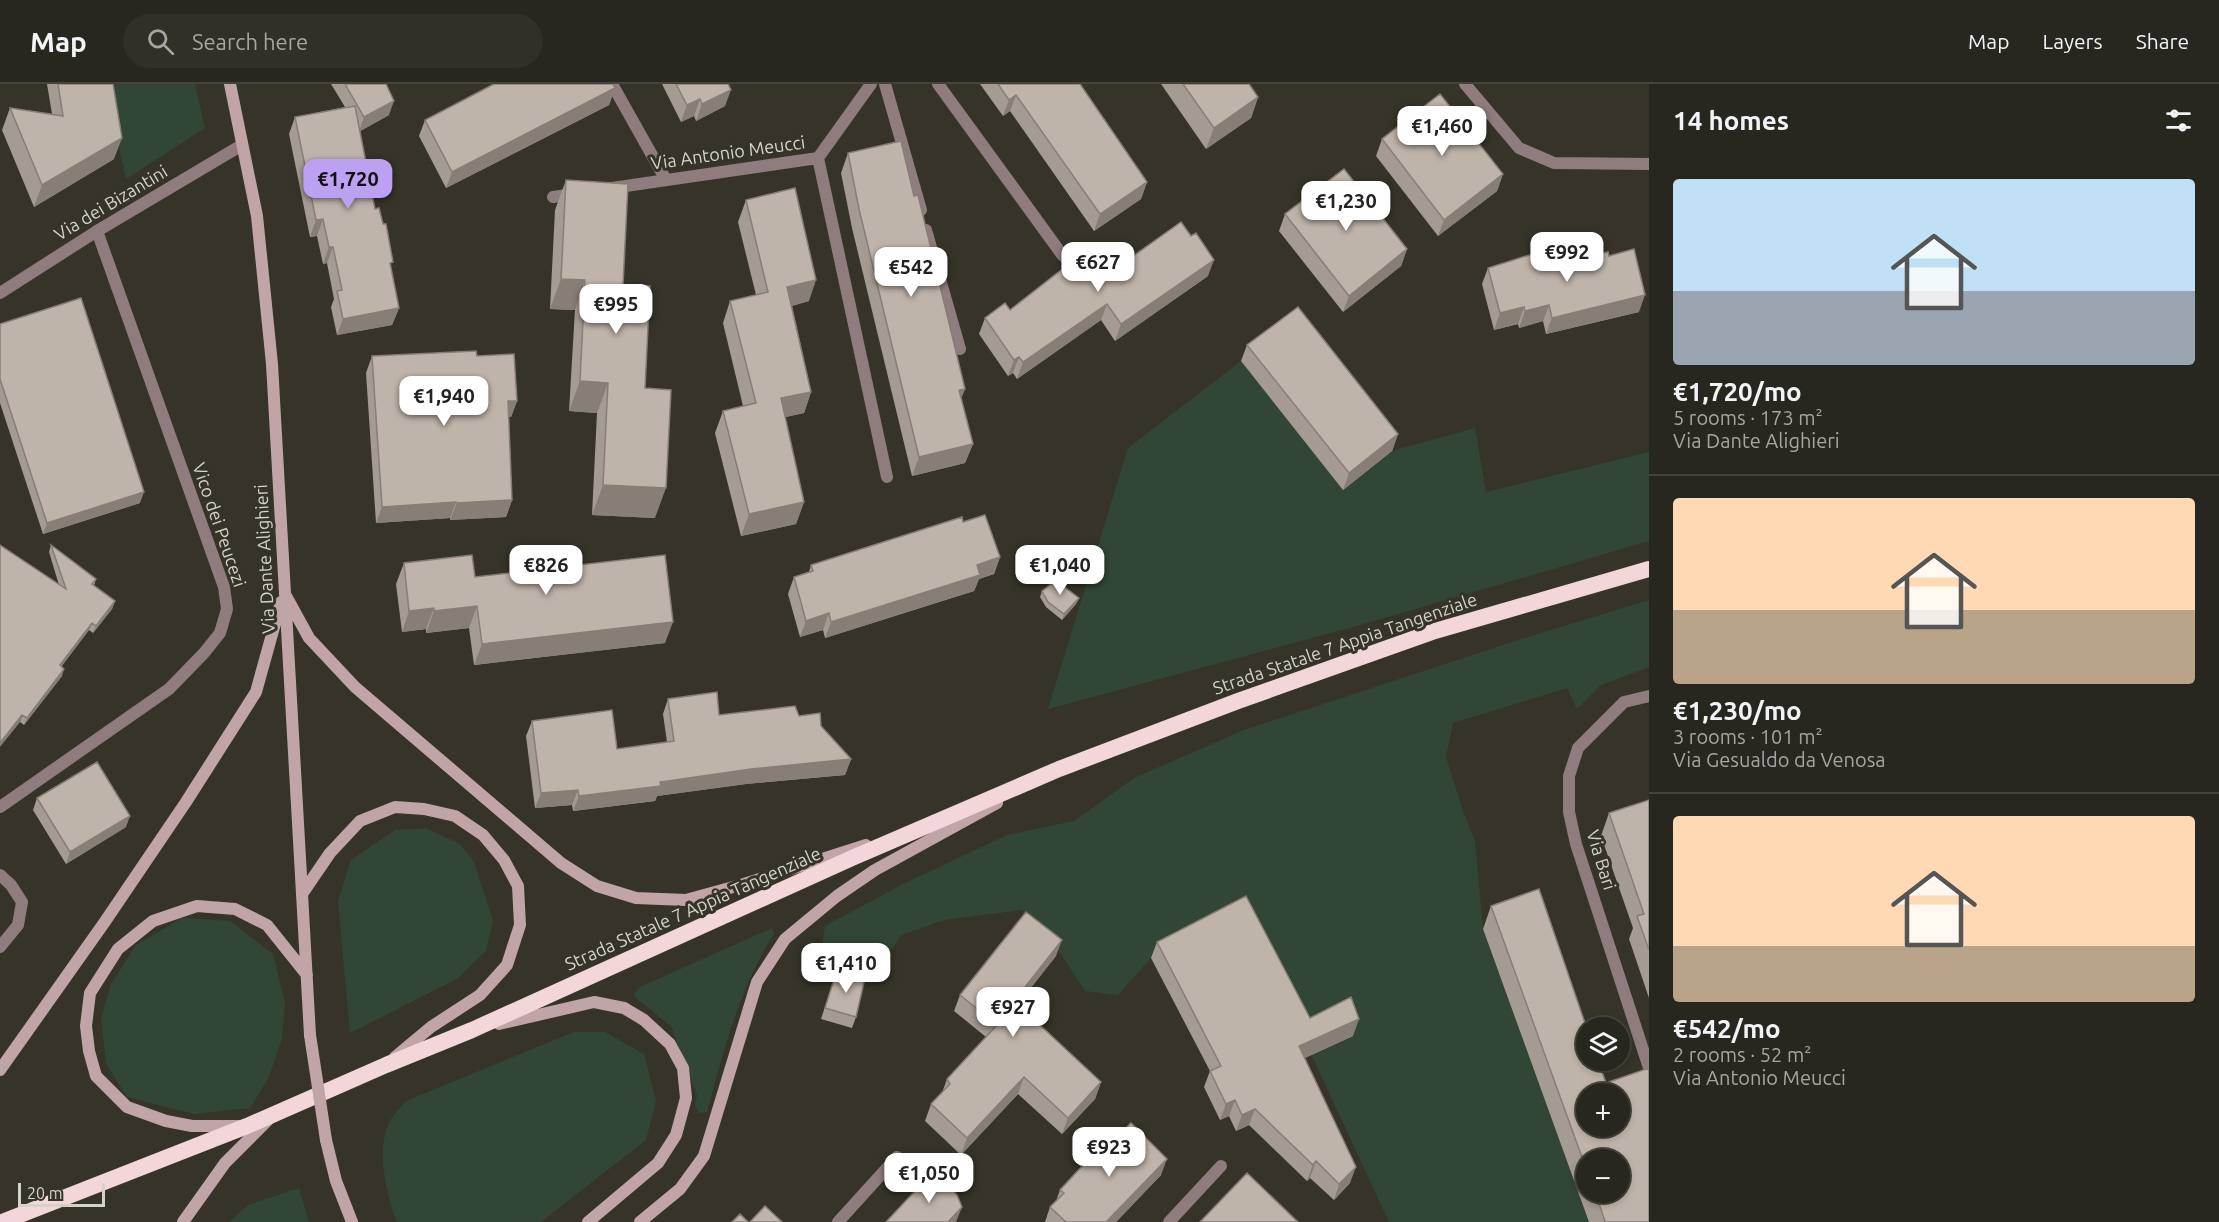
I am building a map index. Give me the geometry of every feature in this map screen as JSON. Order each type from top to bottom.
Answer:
[{"type":"highway","name":"Strada Statale 7 Appia Tangenziale","points":[[386,1065],[472,1030],[1059,769],[1238,701],[1435,631],[1649,569]]},
{"type":"highway","points":[[2,1222],[247,1126],[386,1065]]},
{"type":"main road","name":"Via Dante Alighieri","points":[[230,84],[257,216],[272,364],[310,1035],[326,1140],[336,1181],[350,1217]]},
{"type":"main road","points":[[284,592],[309,638],[355,687],[561,863],[597,886],[636,898],[686,900],[744,884],[931,824]]},
{"type":"main road","points":[[0,1070],[105,923],[256,692],[284,592]]},
{"type":"main road","points":[[640,1222],[680,1189],[704,1156],[757,982],[785,939],[837,896],[875,870],[1059,769]]},
{"type":"main road","points":[[302,894],[330,853],[360,821],[395,807],[424,809],[455,816],[483,835],[504,860],[518,886],[520,925],[507,964],[480,995],[431,1027],[386,1065]]},
{"type":"main road","points":[[247,1126],[192,1126],[166,1121],[127,1107],[96,1076],[89,1051],[86,1026],[90,993],[118,949],[153,921],[197,906],[235,909],[267,926],[307,975]]},
{"type":"main road","points":[[472,1030],[594,1002],[624,1008],[644,1020],[670,1044],[683,1068],[686,1098],[676,1135],[658,1163],[588,1222]]},
{"type":"main road","points":[[183,1222],[225,1163],[274,1114]]},
{"type":"main road","points":[[350,1217],[362,1222]]},
{"type":"street","points":[[612,84],[666,180]]},
{"type":"street","name":"Via Antonio Meucci","points":[[553,197],[818,158],[870,84]]},
{"type":"street","points":[[885,84],[960,349]]},
{"type":"street","points":[[938,84],[1063,256]]},
{"type":"street","points":[[1465,84],[1519,148],[1554,163],[1649,164]]},
{"type":"street","name":"Via dei Bizantini","points":[[0,293],[97,231],[242,145]]},
{"type":"street","points":[[818,158],[887,477]]},
{"type":"street","name":"Vico dei Peucezi","points":[[0,807],[170,689],[220,633],[227,609],[224,587],[97,231]]},
{"type":"street","name":"Via Bari","points":[[1649,696],[1624,702],[1578,748],[1569,776],[1569,812],[1576,844],[1649,1068]]},
{"type":"street","points":[[0,875],[11,885],[22,902],[18,925],[0,947]]},
{"type":"street","points":[[838,1222],[897,1157]]},
{"type":"street","points":[[1169,1222],[1221,1166]]},
{"type":"green space","points":[[105,84],[195,84],[205,128],[126,179]]},
{"type":"green space","points":[[1241,361],[1343,489],[1392,451],[1475,428],[1486,492],[1649,452],[1649,541],[1357,626],[1048,709],[1128,448]]},
{"type":"green space","points":[[1649,600],[1649,667],[1601,685],[1577,709],[1567,688],[1453,723],[1446,757],[1475,841],[1483,929],[1576,1186],[1576,1203],[1582,1203],[1589,1222],[1389,1222],[1286,1000],[1151,958],[1118,995],[1085,991],[1047,933],[1022,910],[944,920],[901,935],[876,975],[865,980],[840,971],[820,958],[825,926],[901,885],[1007,835],[1074,821],[1134,778],[1244,730],[1515,641]]},
{"type":"green space","points":[[426,828],[460,844],[474,862],[493,921],[486,951],[457,979],[350,1033],[338,901],[351,860],[395,830]]},
{"type":"green space","points":[[182,918],[230,921],[273,954],[285,1003],[282,1039],[268,1079],[250,1108],[194,1114],[127,1097],[106,1063],[101,1019],[111,984],[136,945]]},
{"type":"green space","points":[[772,928],[774,934],[751,976],[734,1020],[707,1112],[699,1113],[695,1106],[697,1095],[671,1026],[637,999],[634,994],[640,987]]},
{"type":"green space","points":[[574,1032],[605,1032],[644,1054],[656,1101],[646,1140],[541,1222],[397,1222],[386,1185],[383,1156],[386,1130],[391,1119],[406,1101]]},
{"type":"green space","points":[[299,1188],[309,1222],[229,1222],[248,1205]]},
{"type":"building","points":[[58,84],[113,84],[122,138],[42,185],[10,108],[63,116]]},
{"type":"building","points":[[345,84],[386,84],[394,101],[364,117]]},
{"type":"building","points":[[494,84],[613,84],[615,88],[452,172],[425,120]]},
{"type":"building","points":[[676,84],[728,84],[731,90],[702,104],[700,99],[687,105]]},
{"type":"building","points":[[998,84],[1080,84],[1147,182],[1100,214],[1016,95],[1009,100]]},
{"type":"building","points":[[1183,84],[1249,84],[1258,97],[1214,128]]},
{"type":"building","points":[[1440,94],[1503,174],[1444,220],[1382,139]]},
{"type":"building","points":[[355,106],[375,209],[379,208],[383,224],[386,224],[393,262],[390,263],[399,308],[343,319],[337,291],[342,290],[333,247],[329,247],[323,219],[316,220],[295,117]]},
{"type":"building","points":[[901,141],[914,196],[918,195],[965,389],[959,390],[973,444],[919,457],[859,209],[848,153]]},
{"type":"building","points":[[1344,169],[1407,249],[1349,296],[1285,214]]},
{"type":"building","points":[[566,180],[628,184],[623,285],[650,286],[645,388],[671,390],[666,488],[603,485],[608,383],[580,381],[585,280],[561,279]]},
{"type":"building","points":[[795,188],[816,280],[787,287],[811,392],[781,398],[804,502],[749,514],[723,411],[756,403],[730,301],[768,292],[746,200]]},
{"type":"building","points":[[1181,222],[1191,236],[1196,233],[1214,260],[1121,324],[1107,304],[1023,362],[1019,357],[1014,360],[985,318],[1005,303],[1010,310],[1074,260],[1082,271],[1088,267],[1098,281]]},
{"type":"building","points":[[1634,249],[1645,295],[1552,318],[1549,305],[1525,311],[1524,307],[1500,313],[1488,268],[1539,252],[1542,267],[1608,252],[1609,256]]},
{"type":"building","points":[[81,298],[144,492],[47,523],[0,379],[0,324]]},
{"type":"building","points":[[1298,307],[1398,434],[1349,473],[1247,345]]},
{"type":"building","points":[[476,351],[477,356],[514,354],[517,401],[508,401],[512,500],[382,507],[372,356]]},
{"type":"building","points":[[985,515],[1000,557],[977,565],[980,575],[831,622],[829,613],[806,621],[794,577],[813,571],[811,565],[962,517],[963,522]]},
{"type":"building","points":[[0,545],[66,589],[51,545],[96,579],[92,584],[115,601],[96,626],[92,623],[60,665],[64,669],[27,718],[22,715],[0,743]]},
{"type":"building","points":[[472,555],[475,577],[665,555],[673,622],[482,644],[477,606],[434,611],[434,608],[409,611],[404,563]]},
{"type":"building","points":[[1059,578],[1067,589],[1079,598],[1064,614],[1048,602],[1042,591]]},
{"type":"building","points":[[717,692],[719,715],[795,706],[799,716],[820,713],[821,726],[851,759],[751,769],[660,782],[661,786],[579,796],[578,790],[541,793],[532,721],[612,710],[617,749],[674,741],[668,699]]},
{"type":"building","points":[[97,762],[130,816],[70,852],[37,798]]},
{"type":"building","points":[[1649,800],[1649,950],[1637,916],[1644,914],[1609,813]]},
{"type":"building","points":[[1539,889],[1583,1017],[1576,1017],[1576,1071],[1602,1071],[1606,1083],[1649,1068],[1649,1222],[1603,1222],[1605,1221],[1599,1203],[1630,1203],[1630,1149],[1579,1149],[1491,906]]},
{"type":"building","points":[[1246,896],[1310,1018],[1351,997],[1359,1019],[1299,1046],[1356,1167],[1339,1184],[1316,1161],[1313,1165],[1255,1109],[1242,1115],[1235,1100],[1226,1104],[1210,1071],[1221,1066],[1157,942]]},
{"type":"building","points":[[1026,912],[1062,940],[1014,1001],[1101,1082],[1068,1118],[1024,1077],[967,1138],[931,1104],[950,1084],[947,1079],[997,1025],[960,995]]},
{"type":"building","points":[[837,970],[865,978],[856,1017],[825,1008]]},
{"type":"building","points":[[1131,1123],[1167,1159],[1106,1222],[1066,1222],[1050,1207],[1064,1193],[1060,1190],[1110,1136],[1114,1140]]},
{"type":"building","points":[[1247,1173],[1298,1222],[1200,1222]]},
{"type":"building","points":[[929,1176],[946,1182],[957,1195],[962,1207],[948,1222],[886,1222]]},
{"type":"building","points":[[765,1206],[782,1222],[750,1222]]},
{"type":"building","points":[[740,1214],[748,1222],[732,1222]]}]
